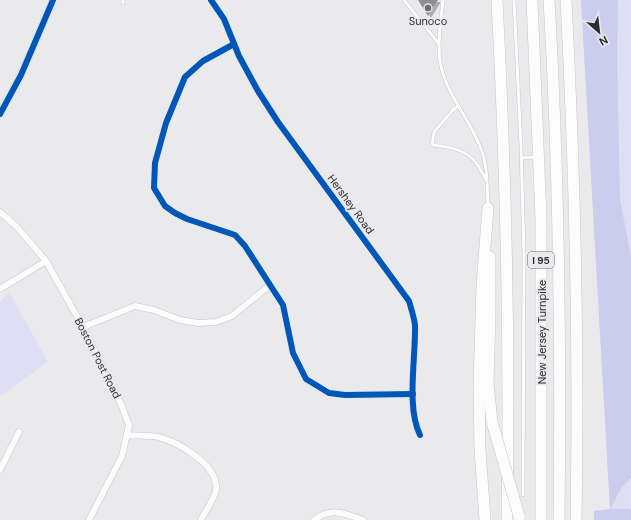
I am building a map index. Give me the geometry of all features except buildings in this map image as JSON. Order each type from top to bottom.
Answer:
[{"type":"highway","points":[[497,0],[504,164],[508,346],[507,520]]},
{"type":"highway","name":"New Jersey Turnpike","points":[[532,0],[541,218],[541,520]]},
{"type":"highway","name":"New Jersey Turnpike","points":[[550,0],[557,168],[560,340],[559,520]]},
{"type":"highway","points":[[566,0],[576,277],[576,520]]},
{"type":"highway","points":[[488,208],[491,282],[488,384],[492,422],[520,518]]},
{"type":"highway","points":[[485,520],[480,449],[479,385],[482,285],[488,208]]},
{"type":"street","points":[[0,114],[21,76],[53,0]]},
{"type":"street","name":"Hershey Road","points":[[211,0],[224,19],[234,44],[258,90],[278,122],[409,301],[415,323],[413,394],[415,420],[420,435]]},
{"type":"street","points":[[234,44],[203,61],[185,77],[166,123],[154,162],[154,188],[165,206],[175,213],[187,219],[235,235],[245,246],[283,305],[293,353],[306,379],[329,393],[345,395],[413,394]]},
{"type":"street","name":"Boston Post Road","points":[[0,212],[17,226],[46,261],[84,327],[121,404],[129,425],[122,456],[89,520]]},
{"type":"street","points":[[0,289],[46,261]]},
{"type":"street","points":[[84,327],[135,306],[154,310],[180,320],[198,323],[216,322],[232,316],[270,285]]},
{"type":"street","points":[[0,470],[19,432]]},
{"type":"street","points":[[127,435],[156,437],[176,443],[204,463],[215,478],[216,490],[201,520]]},
{"type":"street","points":[[314,520],[323,513],[342,512],[364,520]]},
{"type":"lane","points":[[404,0],[440,45]]},
{"type":"lane","points":[[443,0],[440,60],[444,77],[450,91],[481,148],[485,161],[488,208]]},
{"type":"lane","points":[[514,0],[521,158],[525,339],[523,495]]},
{"type":"lane","points":[[458,106],[434,132],[432,145],[448,147],[466,153],[476,162],[487,182]]},
{"type":"lane","points":[[521,158],[539,157]]},
{"type":"shaded area","points":[[581,0],[631,0],[631,509],[610,509]]},
{"type":"shaded area","points":[[581,0],[618,0],[617,59],[620,199],[631,257],[631,478],[622,487],[610,509]]},
{"type":"shaded area","points":[[9,292],[48,362],[0,396],[0,303]]},
{"type":"shaded area","points":[[631,509],[631,520],[594,520],[594,511]]},
{"type":"cycle path","points":[[0,114],[21,75],[53,0]]},
{"type":"cycle path","points":[[211,0],[224,19],[239,56],[258,91],[278,122],[409,301],[415,325],[413,410],[420,435]]},
{"type":"cycle path","points":[[234,44],[203,61],[185,77],[166,123],[155,163],[154,188],[165,206],[175,213],[187,219],[235,235],[245,246],[283,305],[293,353],[306,379],[329,393],[345,395],[413,394]]},
{"type":"place","name":"Sunoco","points":[[428,8]]}]
